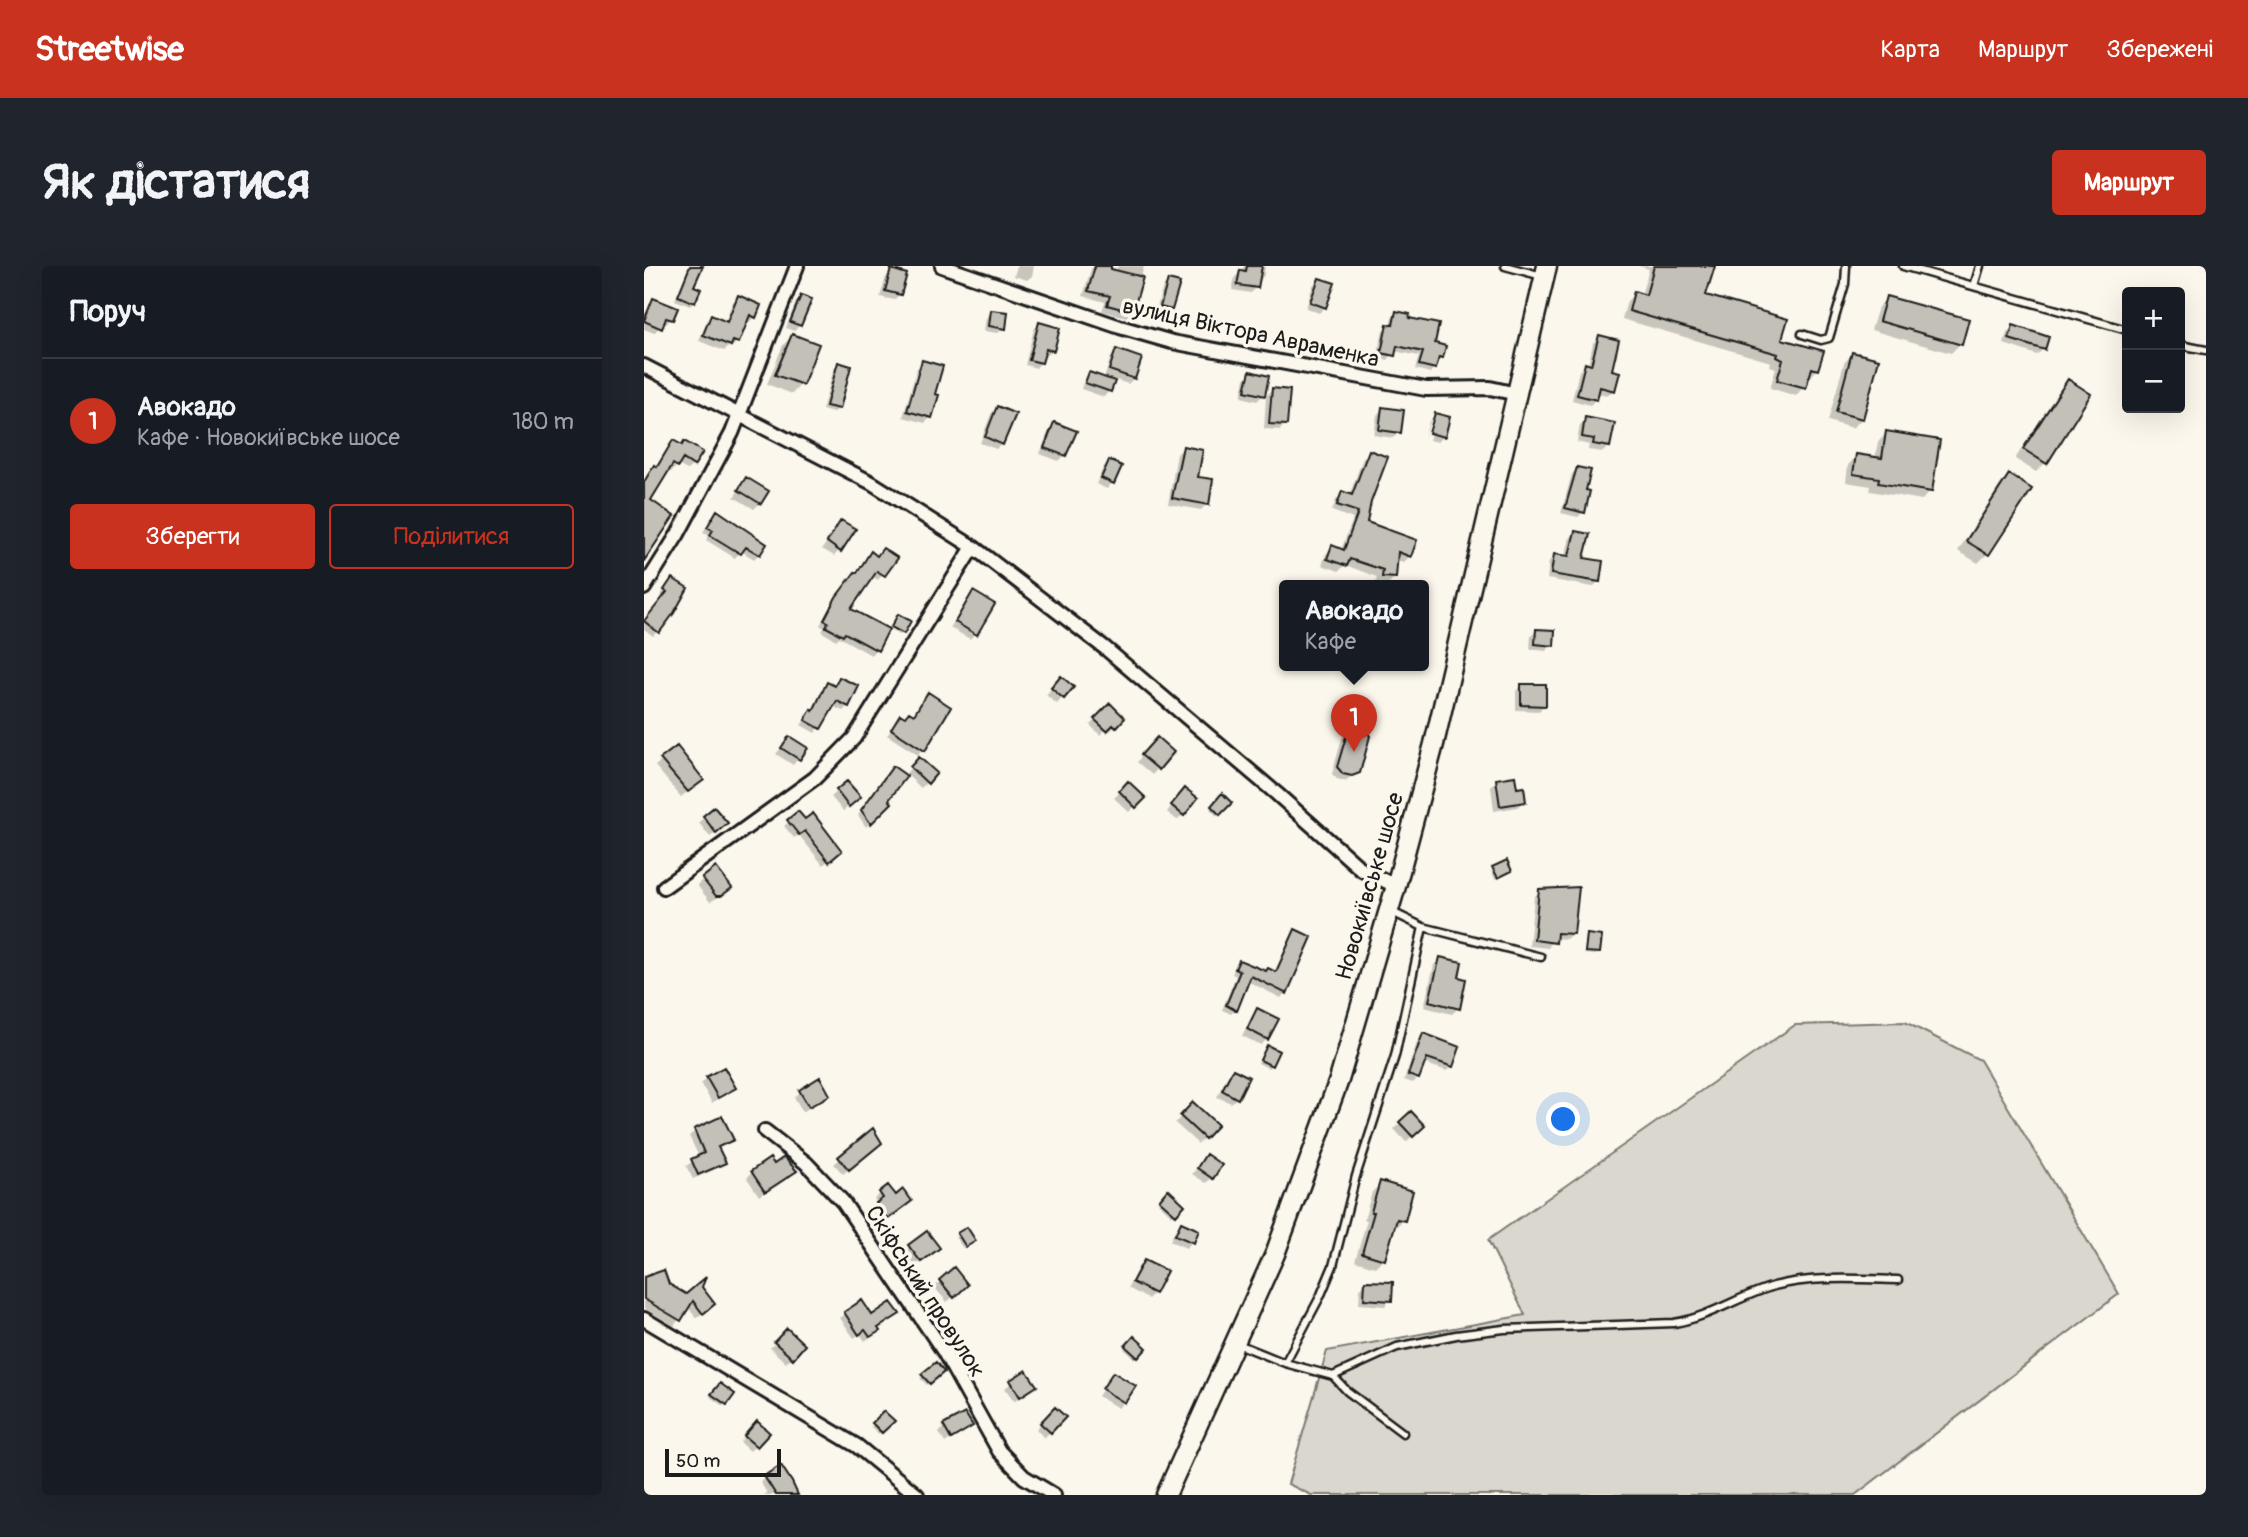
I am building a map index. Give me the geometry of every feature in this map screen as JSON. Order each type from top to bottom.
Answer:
[{"type":"main road","name":"Новокиївське шосе","points":[[1166,1495],[1279,1244],[1329,1111],[1396,886],[1434,744],[1546,271]]},
{"type":"street","points":[[644,588],[678,534],[740,415],[797,266]]},
{"type":"street","name":"вулиця Віктора Авраменка","points":[[942,266],[1119,327],[1172,342],[1398,385],[1439,390],[1490,388],[1517,394]]},
{"type":"street","points":[[644,366],[872,482],[973,547],[1105,648],[1362,870],[1396,886]]},
{"type":"street","points":[[664,887],[815,778],[854,738],[973,547]]},
{"type":"street","name":"Скіфський провулок","points":[[765,1131],[806,1163],[851,1212],[944,1352],[999,1451],[1024,1477],[1054,1495]]},
{"type":"street","points":[[644,1319],[857,1446],[917,1495]]},
{"type":"lane","points":[[1505,266],[1546,271]]},
{"type":"lane","points":[[1802,334],[1821,340],[1829,338],[1845,284],[1846,266]]},
{"type":"lane","points":[[1903,266],[2122,329]]},
{"type":"lane","points":[[1974,286],[1980,266]]},
{"type":"lane","points":[[2185,346],[2206,350]]},
{"type":"lane","points":[[1389,910],[1423,927],[1541,957]]},
{"type":"lane","points":[[1285,1363],[1333,1266],[1356,1175],[1395,1056],[1423,927]]},
{"type":"lane","points":[[1333,1376],[1382,1353],[1421,1341],[1504,1329],[1674,1323],[1701,1317],[1754,1293],[1784,1284],[1833,1279],[1898,1280]]},
{"type":"lane","points":[[1236,1343],[1285,1363],[1333,1376],[1347,1391],[1403,1433]]},
{"type":"shaded area","points":[[1905,1022],[1980,1060],[2119,1294],[1855,1495],[1311,1495],[1288,1484],[1327,1351],[1525,1315],[1488,1240],[1795,1025]]},
{"type":"building","points":[[690,266],[703,266],[694,286],[701,289],[695,303],[678,296]]},
{"type":"building","points":[[1095,266],[1111,266],[1111,269],[1143,277],[1133,312],[1107,305],[1110,296],[1088,291]]},
{"type":"building","points":[[1247,266],[1262,266],[1258,288],[1237,285],[1240,270],[1246,271]]},
{"type":"building","points":[[1654,266],[1715,266],[1706,295],[1788,319],[1782,339],[1824,351],[1818,370],[1812,368],[1806,388],[1777,380],[1783,360],[1777,357],[1778,354],[1629,311],[1634,291],[1646,295]]},
{"type":"building","points":[[891,269],[907,274],[901,295],[885,291]]},
{"type":"building","points":[[1319,278],[1335,283],[1326,308],[1310,302]]},
{"type":"building","points":[[1168,280],[1180,283],[1172,310],[1160,307]]},
{"type":"building","points":[[738,295],[761,305],[756,318],[750,315],[739,343],[733,341],[731,346],[703,335],[711,315],[727,322]]},
{"type":"building","points":[[801,295],[812,299],[801,326],[790,322]]},
{"type":"building","points":[[1886,296],[1969,319],[1962,345],[1879,321]]},
{"type":"building","points":[[653,298],[678,308],[673,320],[666,318],[662,329],[644,321]]},
{"type":"building","points":[[991,310],[1008,312],[1006,329],[989,326]]},
{"type":"building","points":[[1396,311],[1410,314],[1409,318],[1439,324],[1435,343],[1446,346],[1436,369],[1419,365],[1423,352],[1397,346],[1395,356],[1381,353],[1387,324],[1393,325]]},
{"type":"building","points":[[1039,322],[1060,328],[1054,351],[1046,349],[1042,363],[1029,360]]},
{"type":"building","points":[[2013,325],[2049,337],[2045,350],[2009,339]]},
{"type":"building","points":[[792,334],[819,344],[803,385],[775,375]]},
{"type":"building","points":[[1599,335],[1619,340],[1612,370],[1620,372],[1615,391],[1600,387],[1597,400],[1577,395],[1585,363],[1591,365]]},
{"type":"building","points":[[1116,349],[1142,358],[1135,379],[1109,370]]},
{"type":"building","points":[[1852,352],[1879,359],[1863,419],[1836,412]]},
{"type":"building","points":[[922,360],[943,366],[932,418],[907,411]]},
{"type":"building","points":[[838,362],[851,366],[840,409],[826,406]]},
{"type":"building","points":[[1250,371],[1269,376],[1265,396],[1245,391]]},
{"type":"building","points":[[1089,372],[1115,381],[1111,392],[1085,383]]},
{"type":"building","points":[[2068,379],[2091,394],[2047,464],[2023,449]]},
{"type":"building","points":[[1272,388],[1290,390],[1287,425],[1269,424]]},
{"type":"building","points":[[997,406],[1016,414],[1003,445],[985,437]]},
{"type":"building","points":[[1382,407],[1404,410],[1401,433],[1379,430]]},
{"type":"building","points":[[1435,413],[1450,417],[1445,437],[1429,433]]},
{"type":"building","points":[[1585,417],[1615,423],[1610,447],[1593,444],[1594,439],[1582,437]]},
{"type":"building","points":[[1054,422],[1077,431],[1066,456],[1044,448]]},
{"type":"building","points":[[1886,431],[1940,440],[1932,492],[1878,483],[1879,478],[1853,474],[1856,454],[1882,458]]},
{"type":"building","points":[[673,440],[682,445],[684,441],[703,452],[694,466],[683,459],[678,467],[673,464],[651,500],[674,516],[644,561],[644,482],[654,465],[657,467]]},
{"type":"building","points":[[1183,446],[1203,450],[1198,477],[1213,479],[1209,505],[1172,498]]},
{"type":"building","points":[[1369,450],[1388,457],[1371,502],[1367,522],[1417,540],[1411,557],[1398,552],[1396,578],[1382,577],[1383,570],[1350,559],[1347,566],[1327,559],[1332,545],[1344,550],[1358,512],[1337,505],[1342,491],[1352,495]]},
{"type":"building","points":[[1109,460],[1122,466],[1114,484],[1101,478]]},
{"type":"building","points":[[1577,467],[1591,470],[1586,490],[1590,491],[1585,513],[1565,508]]},
{"type":"building","points":[[2009,474],[2032,489],[1989,555],[1966,541]]},
{"type":"building","points":[[746,477],[769,491],[761,504],[738,490]]},
{"type":"building","points":[[717,510],[767,544],[760,555],[746,547],[741,554],[710,535],[713,530],[707,527]]},
{"type":"building","points":[[841,520],[856,529],[841,552],[827,542]]},
{"type":"building","points":[[1575,531],[1590,534],[1584,558],[1603,561],[1600,582],[1551,574],[1554,554],[1569,556]]},
{"type":"building","points":[[883,548],[898,558],[885,576],[877,571],[851,609],[889,629],[878,651],[845,633],[843,636],[826,627],[828,622],[824,620],[836,597],[855,572],[857,573],[871,551],[877,556]]},
{"type":"building","points":[[672,578],[688,588],[659,633],[644,621],[667,592],[664,590]]},
{"type":"building","points":[[973,591],[995,604],[977,635],[955,622]]},
{"type":"building","points":[[898,614],[911,621],[904,634],[891,627]]},
{"type":"building","points":[[1536,629],[1555,630],[1554,646],[1535,644]]},
{"type":"building","points":[[1061,676],[1074,687],[1064,699],[1051,688]]},
{"type":"building","points":[[839,677],[859,686],[849,707],[837,701],[821,729],[805,720],[811,709],[813,711],[827,682],[835,686]]},
{"type":"building","points":[[1521,684],[1546,684],[1546,706],[1521,705]]},
{"type":"building","points":[[928,692],[951,707],[925,751],[891,729],[900,714],[905,717],[909,712],[914,715]]},
{"type":"building","points":[[1110,703],[1125,718],[1116,728],[1113,725],[1107,731],[1094,719]]},
{"type":"building","points":[[1356,727],[1365,729],[1370,736],[1360,773],[1352,776],[1343,774],[1337,767],[1348,730]]},
{"type":"building","points":[[789,736],[808,748],[800,760],[781,748]]},
{"type":"building","points":[[1157,737],[1174,752],[1159,770],[1141,755]]},
{"type":"building","points":[[677,746],[704,780],[688,792],[660,759]]},
{"type":"building","points":[[919,757],[937,773],[928,784],[910,767]]},
{"type":"building","points":[[893,766],[907,776],[889,800],[892,803],[871,824],[861,810]]},
{"type":"building","points":[[1515,776],[1517,788],[1524,787],[1526,802],[1500,806],[1496,779]]},
{"type":"building","points":[[847,781],[861,797],[849,807],[836,790]]},
{"type":"building","points":[[1128,781],[1146,798],[1136,808],[1119,791]]},
{"type":"building","points":[[1185,788],[1198,798],[1184,816],[1171,805]]},
{"type":"building","points":[[1222,793],[1232,803],[1220,815],[1211,806]]},
{"type":"building","points":[[714,807],[728,823],[716,833],[703,816]]},
{"type":"building","points":[[798,811],[805,819],[813,813],[842,851],[829,862],[805,831],[799,835],[787,820]]},
{"type":"building","points":[[1507,860],[1512,871],[1498,878],[1492,867]]},
{"type":"building","points":[[716,867],[732,888],[721,896],[716,896],[702,878]]},
{"type":"building","points":[[1579,887],[1574,934],[1557,933],[1556,943],[1534,940],[1539,889]]},
{"type":"building","points":[[1295,929],[1312,937],[1287,994],[1251,976],[1237,1011],[1226,1005],[1240,971],[1235,969],[1239,960],[1266,971],[1268,968],[1276,972]]},
{"type":"building","points":[[1587,934],[1602,936],[1600,953],[1585,952]]},
{"type":"building","points":[[1440,957],[1462,962],[1459,977],[1466,979],[1460,1009],[1429,1001]]},
{"type":"building","points":[[1257,1008],[1279,1019],[1268,1040],[1247,1029]]},
{"type":"building","points":[[1423,1033],[1460,1047],[1453,1067],[1427,1058],[1419,1079],[1408,1075]]},
{"type":"building","points":[[1267,1045],[1279,1051],[1272,1066],[1260,1060]]},
{"type":"building","points":[[724,1067],[736,1088],[718,1098],[706,1077]]},
{"type":"building","points":[[1233,1069],[1249,1077],[1238,1099],[1222,1090]]},
{"type":"building","points":[[820,1077],[830,1095],[809,1107],[799,1090]]},
{"type":"building","points":[[1193,1102],[1218,1125],[1205,1139],[1180,1116]]},
{"type":"building","points":[[1411,1111],[1425,1126],[1413,1137],[1399,1122]]},
{"type":"building","points":[[722,1116],[734,1140],[718,1147],[726,1163],[698,1175],[691,1159],[704,1153],[694,1129]]},
{"type":"building","points":[[873,1128],[882,1143],[849,1170],[838,1157]]},
{"type":"building","points":[[1206,1154],[1222,1165],[1213,1179],[1197,1168]]},
{"type":"building","points":[[784,1157],[797,1171],[765,1192],[751,1171],[770,1158],[774,1164]]},
{"type":"building","points":[[1380,1181],[1413,1191],[1405,1221],[1397,1219],[1385,1260],[1362,1253]]},
{"type":"building","points":[[888,1185],[896,1195],[903,1189],[912,1201],[888,1219],[876,1203],[883,1198],[879,1192]]},
{"type":"building","points":[[1168,1189],[1185,1205],[1176,1215],[1159,1200]]},
{"type":"building","points":[[1181,1222],[1199,1230],[1194,1243],[1175,1235]]},
{"type":"building","points":[[967,1227],[976,1241],[966,1247],[957,1233]]},
{"type":"building","points":[[927,1231],[940,1248],[921,1262],[908,1245]]},
{"type":"building","points":[[1144,1260],[1167,1271],[1155,1294],[1132,1282]]},
{"type":"building","points":[[954,1267],[968,1285],[954,1298],[939,1280]]},
{"type":"building","points":[[664,1270],[669,1284],[686,1294],[706,1277],[702,1287],[715,1304],[703,1314],[693,1301],[681,1321],[644,1299],[644,1277]]},
{"type":"building","points":[[1365,1281],[1393,1282],[1392,1301],[1364,1299]]},
{"type":"building","points":[[862,1300],[872,1315],[891,1302],[900,1314],[878,1328],[880,1331],[870,1337],[865,1330],[859,1335],[844,1312]]},
{"type":"building","points":[[787,1328],[805,1345],[793,1359],[774,1342]]},
{"type":"building","points":[[1134,1336],[1147,1348],[1138,1358],[1125,1346]]},
{"type":"building","points":[[936,1362],[944,1372],[930,1384],[921,1374]]},
{"type":"building","points":[[1026,1370],[1037,1386],[1020,1397],[1010,1380]]},
{"type":"building","points":[[1113,1372],[1136,1386],[1125,1403],[1102,1389]]},
{"type":"building","points":[[720,1383],[735,1394],[727,1405],[711,1394]]},
{"type":"building","points":[[1055,1407],[1066,1417],[1051,1433],[1040,1423]]},
{"type":"building","points":[[884,1411],[895,1421],[882,1433],[872,1423]]},
{"type":"building","points":[[965,1413],[973,1426],[951,1439],[943,1425]]},
{"type":"building","points":[[757,1421],[770,1433],[757,1447],[744,1436]]},
{"type":"building","points":[[781,1465],[798,1495],[776,1495],[764,1476]]},
{"type":"place","name":"Авокадо","points":[[1354,752]]}]
